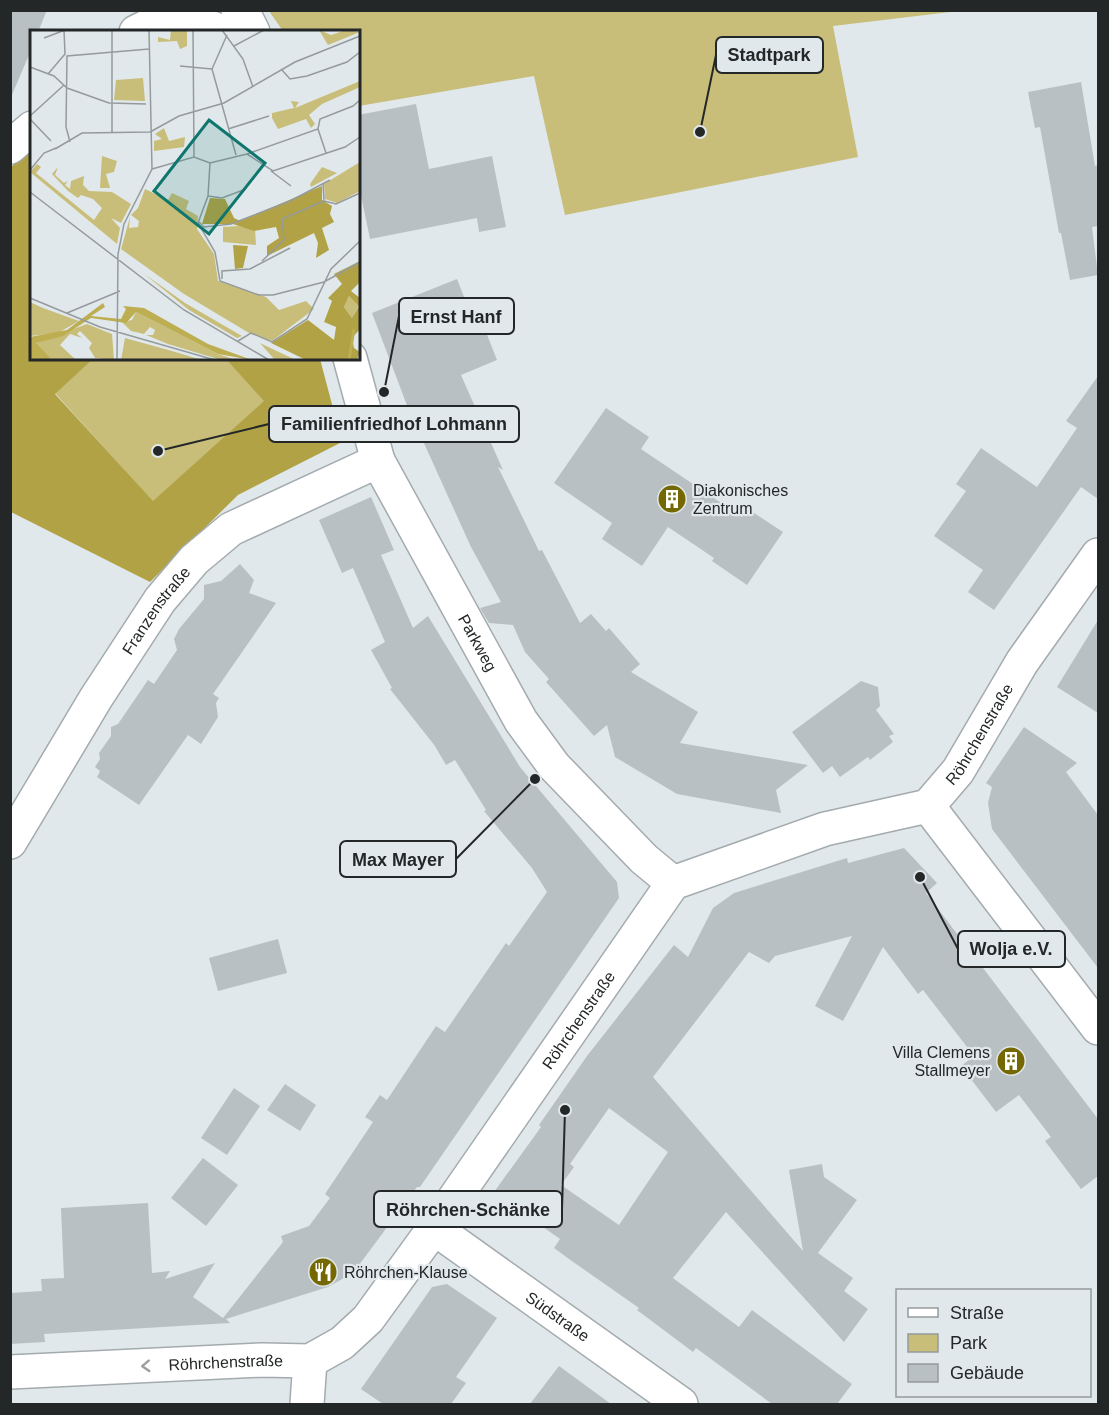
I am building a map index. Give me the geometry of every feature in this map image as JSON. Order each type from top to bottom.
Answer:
[{"type":"street","points":[[238,10],[252,30]]},
{"type":"street","points":[[139,30],[166,22],[196,22],[218,30]]},
{"type":"street","points":[[10,147],[30,130]]},
{"type":"street","name":"Parkweg","points":[[351,360],[378,461],[521,721],[554,766],[644,859],[673,883]]},
{"type":"street","name":"Franzenstraße","points":[[10,842],[96,698],[160,600],[194,560],[231,530],[378,461]]},
{"type":"street","name":"Röhrchenstraße","points":[[928,807],[958,771],[1022,662],[1098,555]]},
{"type":"street","points":[[673,883],[825,829],[928,807],[1098,1028]]},
{"type":"street","name":"Röhrchenstraße","points":[[10,1372],[262,1360],[310,1361],[342,1343],[368,1319],[434,1228],[673,883]]},
{"type":"street","name":"Südstraße","points":[[434,1228],[681,1404]]},
{"type":"street","points":[[307,1404],[310,1361]]},
{"type":"green space","points":[[269,11],[959,11],[833,26],[858,157],[565,215],[534,76],[360,106],[360,30],[282,30]]},
{"type":"green space","points":[[92,360],[228,360],[265,401],[153,502],[55,393]]},
{"type":"shaded area","points":[[30,150],[30,360],[92,360],[55,394],[153,501],[264,401],[227,360],[320,360],[342,442],[238,495],[150,582],[11,512],[10,168]]},
{"type":"building","points":[[10,10],[47,10],[39,30],[30,30],[30,53],[11,97]]},
{"type":"building","points":[[1081,82],[1095,166],[1098,165],[1098,226],[1092,227],[1098,275],[1070,280],[1040,127],[1035,128],[1028,92]]},
{"type":"building","points":[[416,104],[429,169],[492,156],[506,227],[479,232],[477,218],[370,239],[360,191],[360,115]]},
{"type":"building","points":[[457,279],[477,330],[484,327],[497,360],[461,375],[503,470],[498,467],[539,551],[542,550],[580,623],[591,614],[606,631],[609,628],[640,664],[631,672],[698,712],[680,743],[808,765],[776,790],[781,813],[677,794],[615,757],[607,725],[594,736],[546,682],[549,679],[525,652],[513,625],[489,623],[480,608],[501,602],[471,547],[408,408],[372,313]]},
{"type":"building","points":[[1098,376],[1098,499],[1081,487],[994,610],[968,592],[983,570],[934,536],[966,491],[956,484],[981,448],[1037,487],[1077,428],[1066,421]]},
{"type":"building","name":"Diakonisches Zentrum","points":[[606,408],[649,437],[641,449],[742,517],[748,509],[783,532],[747,585],[712,561],[714,558],[668,527],[642,566],[602,539],[612,523],[554,483]]},
{"type":"building","points":[[371,497],[394,550],[381,555],[413,628],[428,616],[520,767],[617,882],[619,898],[420,1187],[417,1187],[359,1265],[344,1278],[328,1287],[226,1319],[230,1323],[44,1334],[45,1342],[10,1344],[10,1293],[42,1291],[41,1279],[64,1278],[61,1208],[148,1203],[152,1273],[170,1271],[165,1279],[215,1263],[193,1297],[223,1318],[283,1242],[281,1236],[309,1226],[330,1198],[325,1194],[373,1122],[365,1117],[380,1095],[387,1100],[436,1026],[445,1032],[506,943],[509,946],[547,892],[532,868],[484,811],[486,810],[455,760],[446,765],[435,746],[390,689],[392,688],[371,650],[385,642],[353,568],[342,573],[319,520]]},
{"type":"building","points":[[240,564],[254,580],[249,593],[276,603],[213,694],[219,698],[216,703],[218,717],[201,744],[188,735],[139,805],[97,777],[100,771],[95,767],[100,759],[99,753],[111,736],[111,727],[118,724],[148,680],[154,684],[177,650],[174,639],[179,629],[204,599],[204,585],[221,581]]},
{"type":"building","points":[[1098,620],[1098,713],[1057,687]]},
{"type":"building","points":[[861,681],[878,687],[880,706],[876,710],[894,734],[889,736],[893,742],[870,760],[868,757],[840,777],[832,766],[823,773],[792,732]]},
{"type":"building","points":[[1024,727],[1077,763],[1066,772],[1098,815],[1098,968],[992,829],[988,803],[992,787],[986,783]]},
{"type":"building","points":[[904,848],[937,883],[926,893],[1098,1119],[1098,1176],[1081,1189],[1045,1141],[1051,1137],[1019,1095],[996,1112],[961,1066],[974,1056],[923,990],[918,994],[883,947],[843,1021],[815,1006],[852,936],[775,956],[769,963],[749,952],[653,1077],[803,1251],[789,1170],[822,1164],[824,1177],[857,1200],[818,1253],[853,1278],[844,1291],[868,1309],[844,1342],[726,1212],[673,1278],[739,1327],[752,1310],[852,1384],[837,1404],[772,1404],[696,1348],[693,1352],[637,1310],[639,1308],[554,1248],[560,1239],[494,1192],[541,1127],[539,1125],[587,1056],[674,945],[688,957],[713,908],[734,893],[847,858],[848,863]],"holes":[[[609,1108],[668,1152],[619,1225],[561,1185],[574,1167],[570,1164]]]},
{"type":"building","points":[[278,939],[287,973],[218,991],[209,958]]},
{"type":"building","points":[[285,1084],[316,1105],[300,1131],[267,1110]]},
{"type":"building","points":[[234,1088],[260,1106],[227,1155],[201,1138]]},
{"type":"building","points":[[203,1158],[238,1185],[206,1226],[171,1198]]},
{"type":"building","points":[[447,1284],[497,1318],[456,1377],[466,1383],[451,1404],[383,1404],[361,1389],[432,1287]]},
{"type":"building","points":[[559,1366],[611,1404],[530,1404]]},
{"type":"place","name":"Stadtpark","points":[[700,132]]},
{"type":"place","name":"Ernst Hanf","points":[[384,392]]},
{"type":"place","name":"Familienfriedhof Lohmann","points":[[158,451]]},
{"type":"place","name":"Diakonisches Zentrum","points":[[672,499]]},
{"type":"place","name":"Max Mayer","points":[[535,779]]},
{"type":"place","name":"Wolja e.V.","points":[[920,877]]},
{"type":"place","name":"Villa Clemens Stallmeyer","points":[[1011,1061]]},
{"type":"place","name":"Röhrchen-Schänke","points":[[565,1110]]},
{"type":"place","name":"Röhrchen-Klause","points":[[323,1272]]}]
